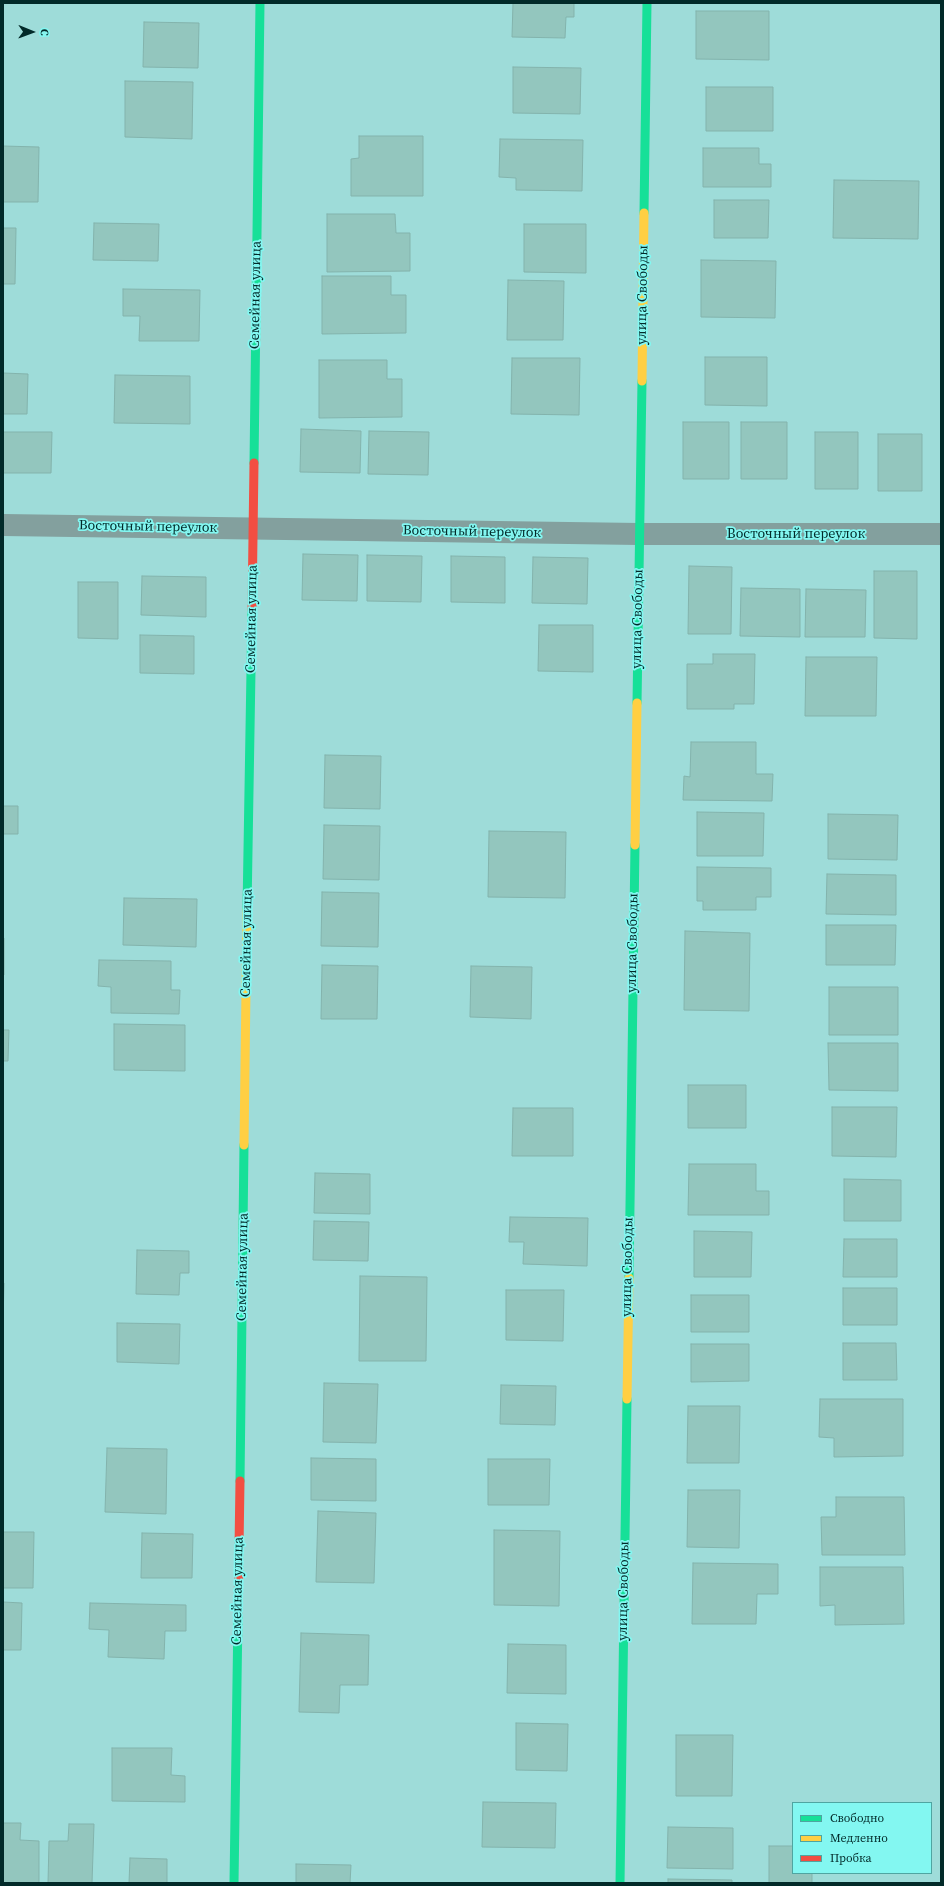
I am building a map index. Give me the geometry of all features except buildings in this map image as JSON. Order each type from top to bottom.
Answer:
[{"type":"street","name":"Семейная улица","points":[[234,1883],[260,3]]},
{"type":"street","name":"улица Свободы","points":[[620,1883],[647,3]]},
{"type":"street","name":"Восточный переулок","points":[[3,525],[639,534],[941,534]]},
{"type":"traffic: fast","points":[[254,463],[260,3]]},
{"type":"traffic: fast","points":[[644,213],[647,3]]},
{"type":"traffic: fast","points":[[637,703],[642,381]]},
{"type":"traffic: fast","points":[[247,910],[252,610]]},
{"type":"traffic: fast","points":[[629,1278],[635,845]]},
{"type":"traffic: fast","points":[[240,1481],[244,1145]]},
{"type":"traffic: fast","points":[[620,1883],[627,1399]]},
{"type":"traffic: fast","points":[[234,1883],[238,1615]]},
{"type":"traffic: slow","points":[[642,381],[644,213]]},
{"type":"traffic: slow","points":[[635,845],[637,703]]},
{"type":"traffic: slow","points":[[244,1145],[247,910]]},
{"type":"traffic: slow","points":[[627,1399],[629,1278]]},
{"type":"traffic: jam","points":[[252,610],[254,463]]},
{"type":"traffic: jam","points":[[238,1615],[240,1481]]}]
